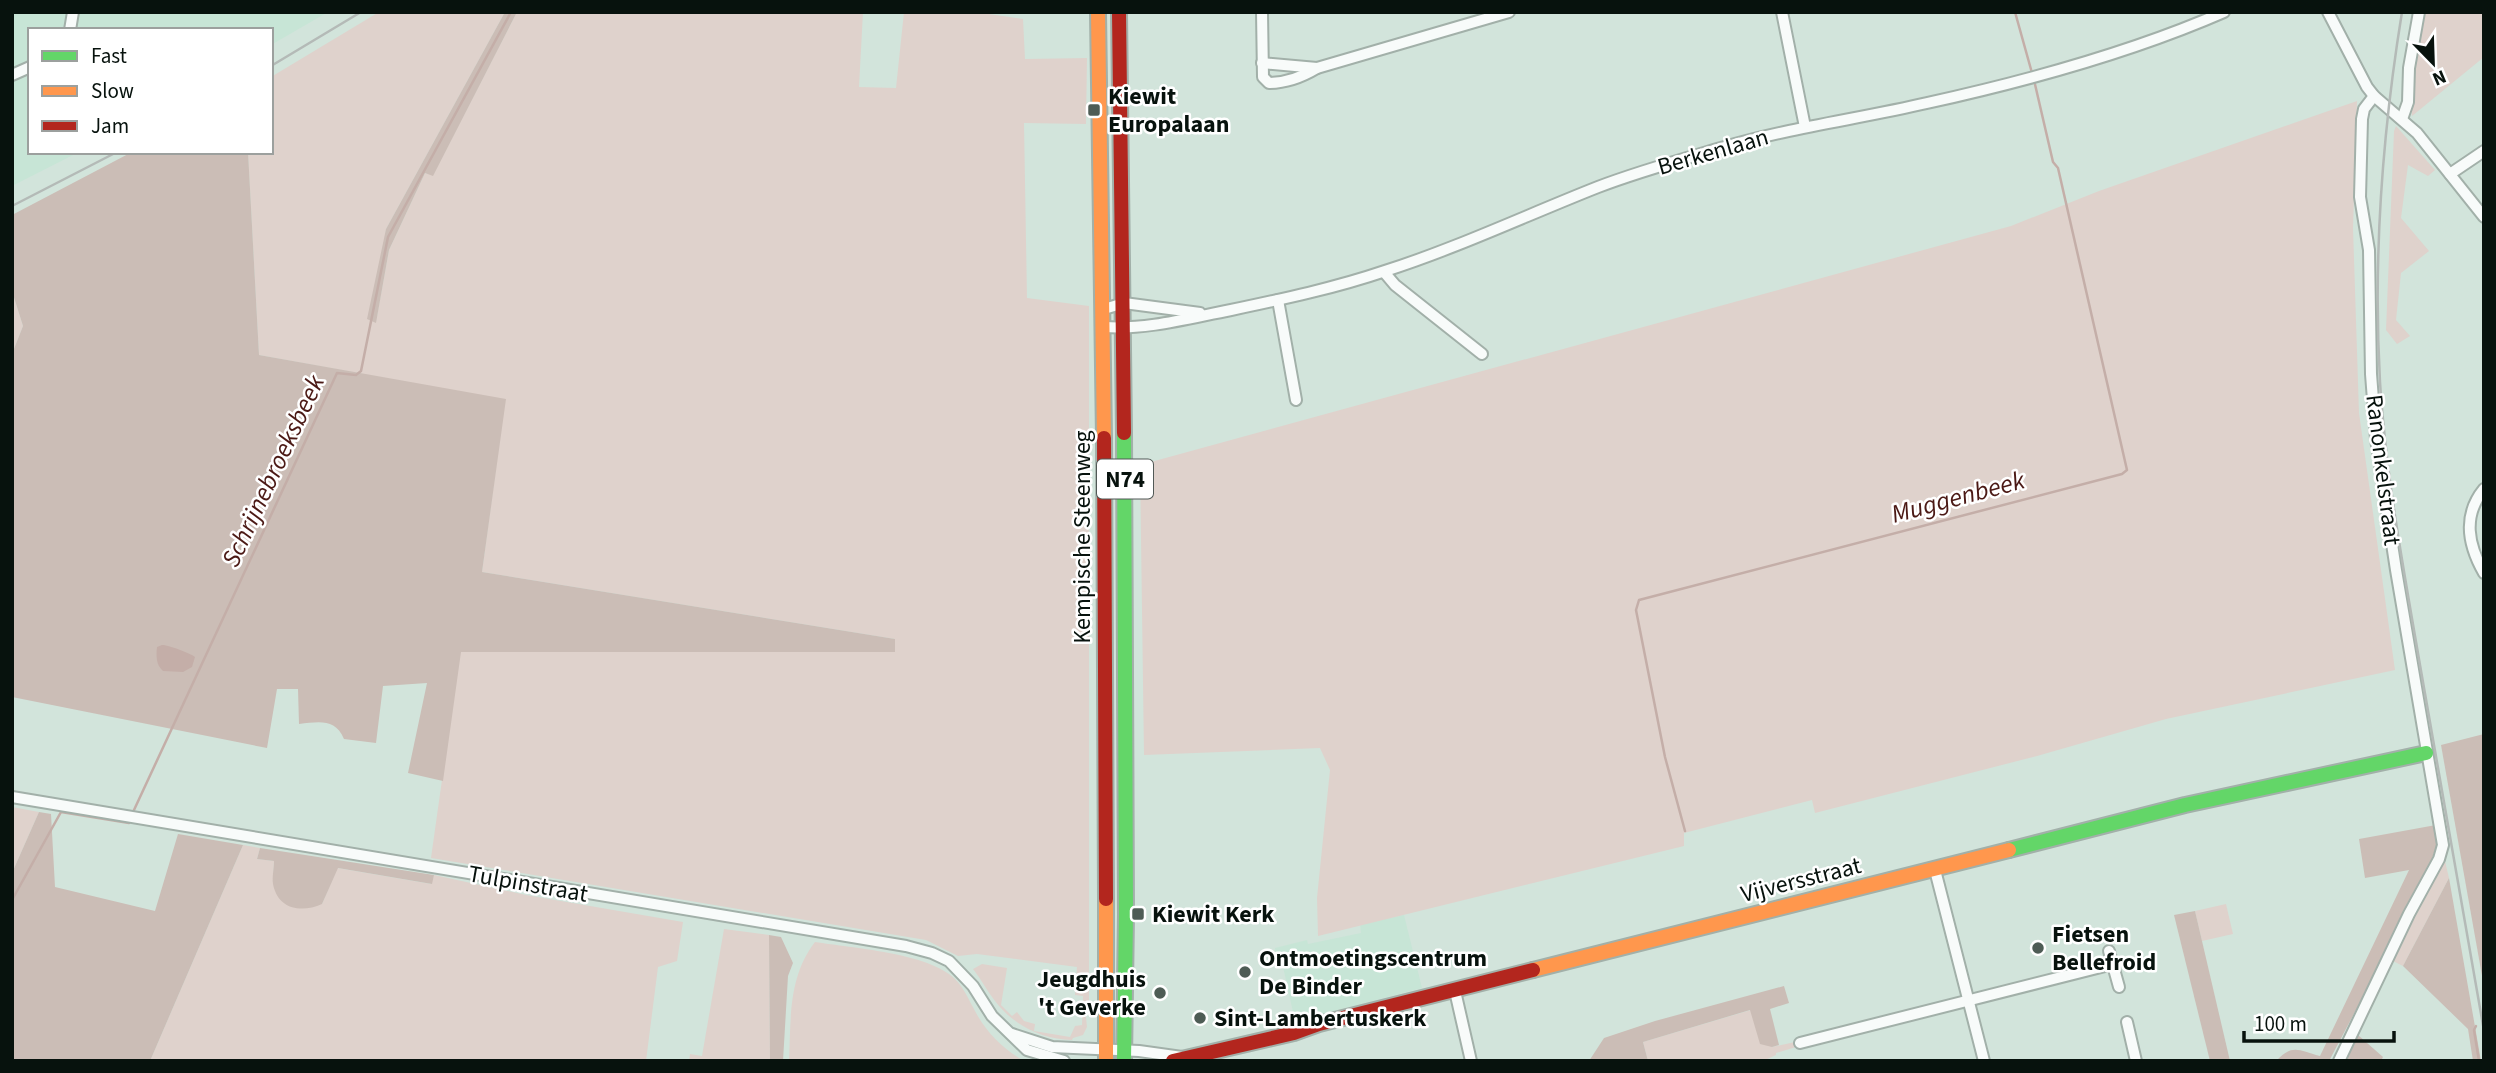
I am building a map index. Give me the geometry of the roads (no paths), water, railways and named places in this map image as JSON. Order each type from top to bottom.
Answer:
[{"type":"main road","name":"Kempische Steenweg","points":[[1098,12],[1104,309],[1106,1055]]},
{"type":"main road","name":"Kempische Steenweg","points":[[1119,12],[1125,328],[1124,1055]]},
{"type":"main road","name":"Vijversstraat","points":[[1173,1061],[2185,805],[2426,753]]},
{"type":"street","points":[[1262,12],[1263,77],[1269,83],[1281,83],[1305,76],[1317,68],[1509,12]]},
{"type":"street","points":[[1782,12],[1805,127]]},
{"type":"street","name":"Berkenlaan","points":[[1104,327],[1138,328],[1278,300],[1384,272],[1601,186],[1722,147],[2036,77],[2224,12]]},
{"type":"street","points":[[2328,12],[2374,96],[2417,133],[2484,217]]},
{"type":"street","points":[[2402,119],[2408,102],[2409,68],[2419,12]]},
{"type":"street","points":[[1262,63],[1317,68]]},
{"type":"street","points":[[12,75],[28,68]]},
{"type":"street","name":"Ranonkelstraat","points":[[2339,1061],[2409,914],[2439,859],[2443,845],[2376,439],[2371,374],[2369,250],[2360,197],[2362,119],[2364,109],[2374,96]]},
{"type":"street","points":[[2450,174],[2484,151]]},
{"type":"street","points":[[1384,272],[1395,285],[1482,354]]},
{"type":"street","points":[[1278,300],[1296,400]]},
{"type":"street","name":"Berkenlaan","points":[[1104,309],[1124,303],[1209,314]]},
{"type":"street","points":[[2484,489],[2474,503],[2469,528],[2473,553],[2484,573]]},
{"type":"street","name":"Tulpinstraat","points":[[12,797],[906,946],[932,954],[955,966],[973,986],[992,1016],[1027,1050],[1064,1061]]},
{"type":"street","points":[[1935,870],[1984,1061]]},
{"type":"street","points":[[2109,951],[2119,987]]},
{"type":"street","points":[[1800,1043],[2113,964]]},
{"type":"street","points":[[1455,991],[1471,1061]]},
{"type":"street","points":[[2127,1023],[2136,1061]]},
{"type":"street","points":[[1009,1034],[1052,1047],[1124,1055]]},
{"type":"street","points":[[1818,1038],[1821,1051]]},
{"type":"street","name":"Vijversstraat","points":[[1124,1055],[1188,1058]]},
{"type":"waterway","name":"Schrijnebroeksbeek","points":[[134,810],[337,373],[356,375],[361,371],[388,237],[511,12]]},
{"type":"waterway","name":"Muggenbeek","points":[[2015,12],[2032,73]]},
{"type":"waterway","name":"Muggenbeek","points":[[1685,831],[1665,757],[1636,610],[1639,600],[2122,474],[2127,470],[2058,168],[2053,162],[2034,80]]},
{"type":"waterway","name":"Schrijnebroeksbeek","points":[[12,900],[61,812],[129,823]]},
{"type":"waterway","points":[[2476,1026],[2474,1030],[2479,1061]]},
{"type":"railway","points":[[273,65],[361,12]]},
{"type":"railway","points":[[2402,12],[2389,104],[2381,197],[2378,289],[2380,382],[2391,489],[2402,559],[2484,1031]]},
{"type":"railway","points":[[12,206],[113,154]]},
{"type":"place","name":"Kiewit Europalaan","points":[[1094,110]]},
{"type":"place","name":"Kiewit Kerk","points":[[1138,914]]},
{"type":"place","name":"Fietsen Bellefroid","points":[[2038,948]]},
{"type":"place","name":"Ontmoetingscentrum De Binder","points":[[1245,972]]},
{"type":"place","name":"Jeugdhuis 't Geverke","points":[[1160,993]]},
{"type":"place","name":"Sint-Lambertuskerk","points":[[1200,1018]]}]
